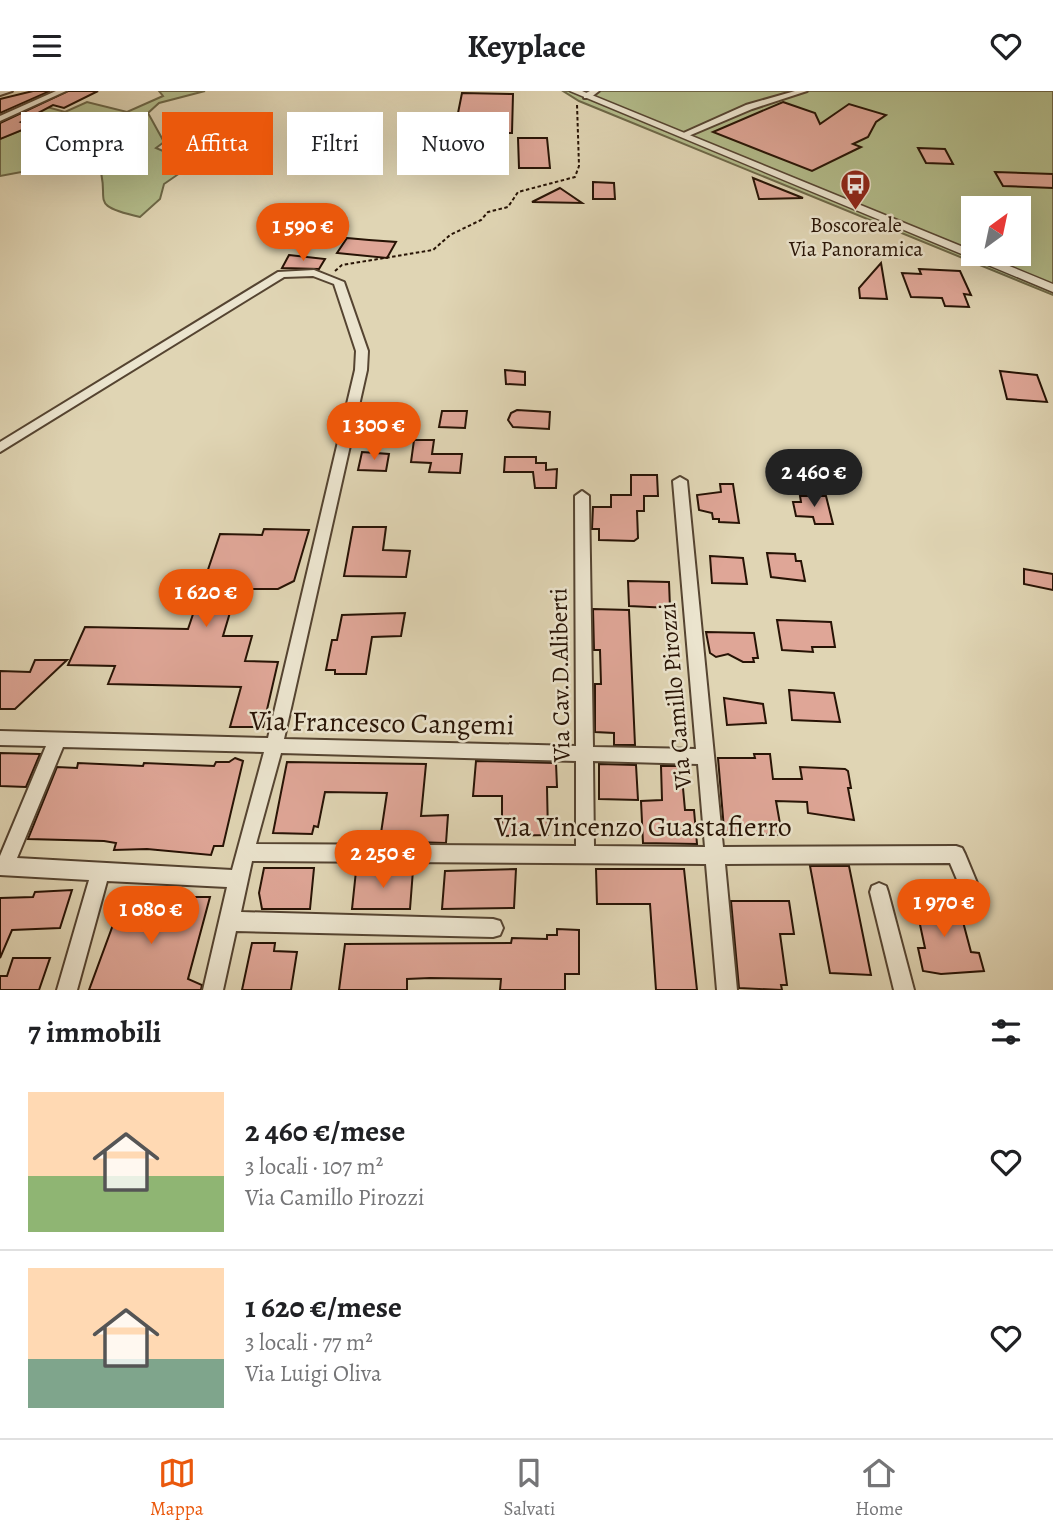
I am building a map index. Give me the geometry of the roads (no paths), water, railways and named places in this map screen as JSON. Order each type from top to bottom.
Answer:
[{"type":"street","points":[[0,93],[9,91]]},
{"type":"street","points":[[0,119],[62,91]]},
{"type":"street","points":[[683,135],[749,107],[803,91]]},
{"type":"street","points":[[583,93],[1053,288]]},
{"type":"street","points":[[0,448],[282,274],[314,273],[340,282],[362,351],[361,370],[274,747],[245,852],[213,990]]},
{"type":"street","name":"Via Camillo Pirozzi","points":[[680,481],[727,990]]},
{"type":"street","name":"Via Cav.D.Aliberti","points":[[582,496],[585,855]]},
{"type":"street","name":"Via Francesco Cangemi","points":[[0,738],[706,757]]},
{"type":"street","points":[[57,740],[2,866],[239,879]]},
{"type":"street","name":"Via Vincenzo Guastafierro","points":[[245,852],[715,856],[956,854],[973,895]]},
{"type":"street","points":[[67,990],[100,872]]},
{"type":"street","points":[[879,892],[904,990]]},
{"type":"street","points":[[229,921],[493,928]]},
{"type":"place","name":"Boscoreale Via Panoramica","points":[[856,212]]}]
